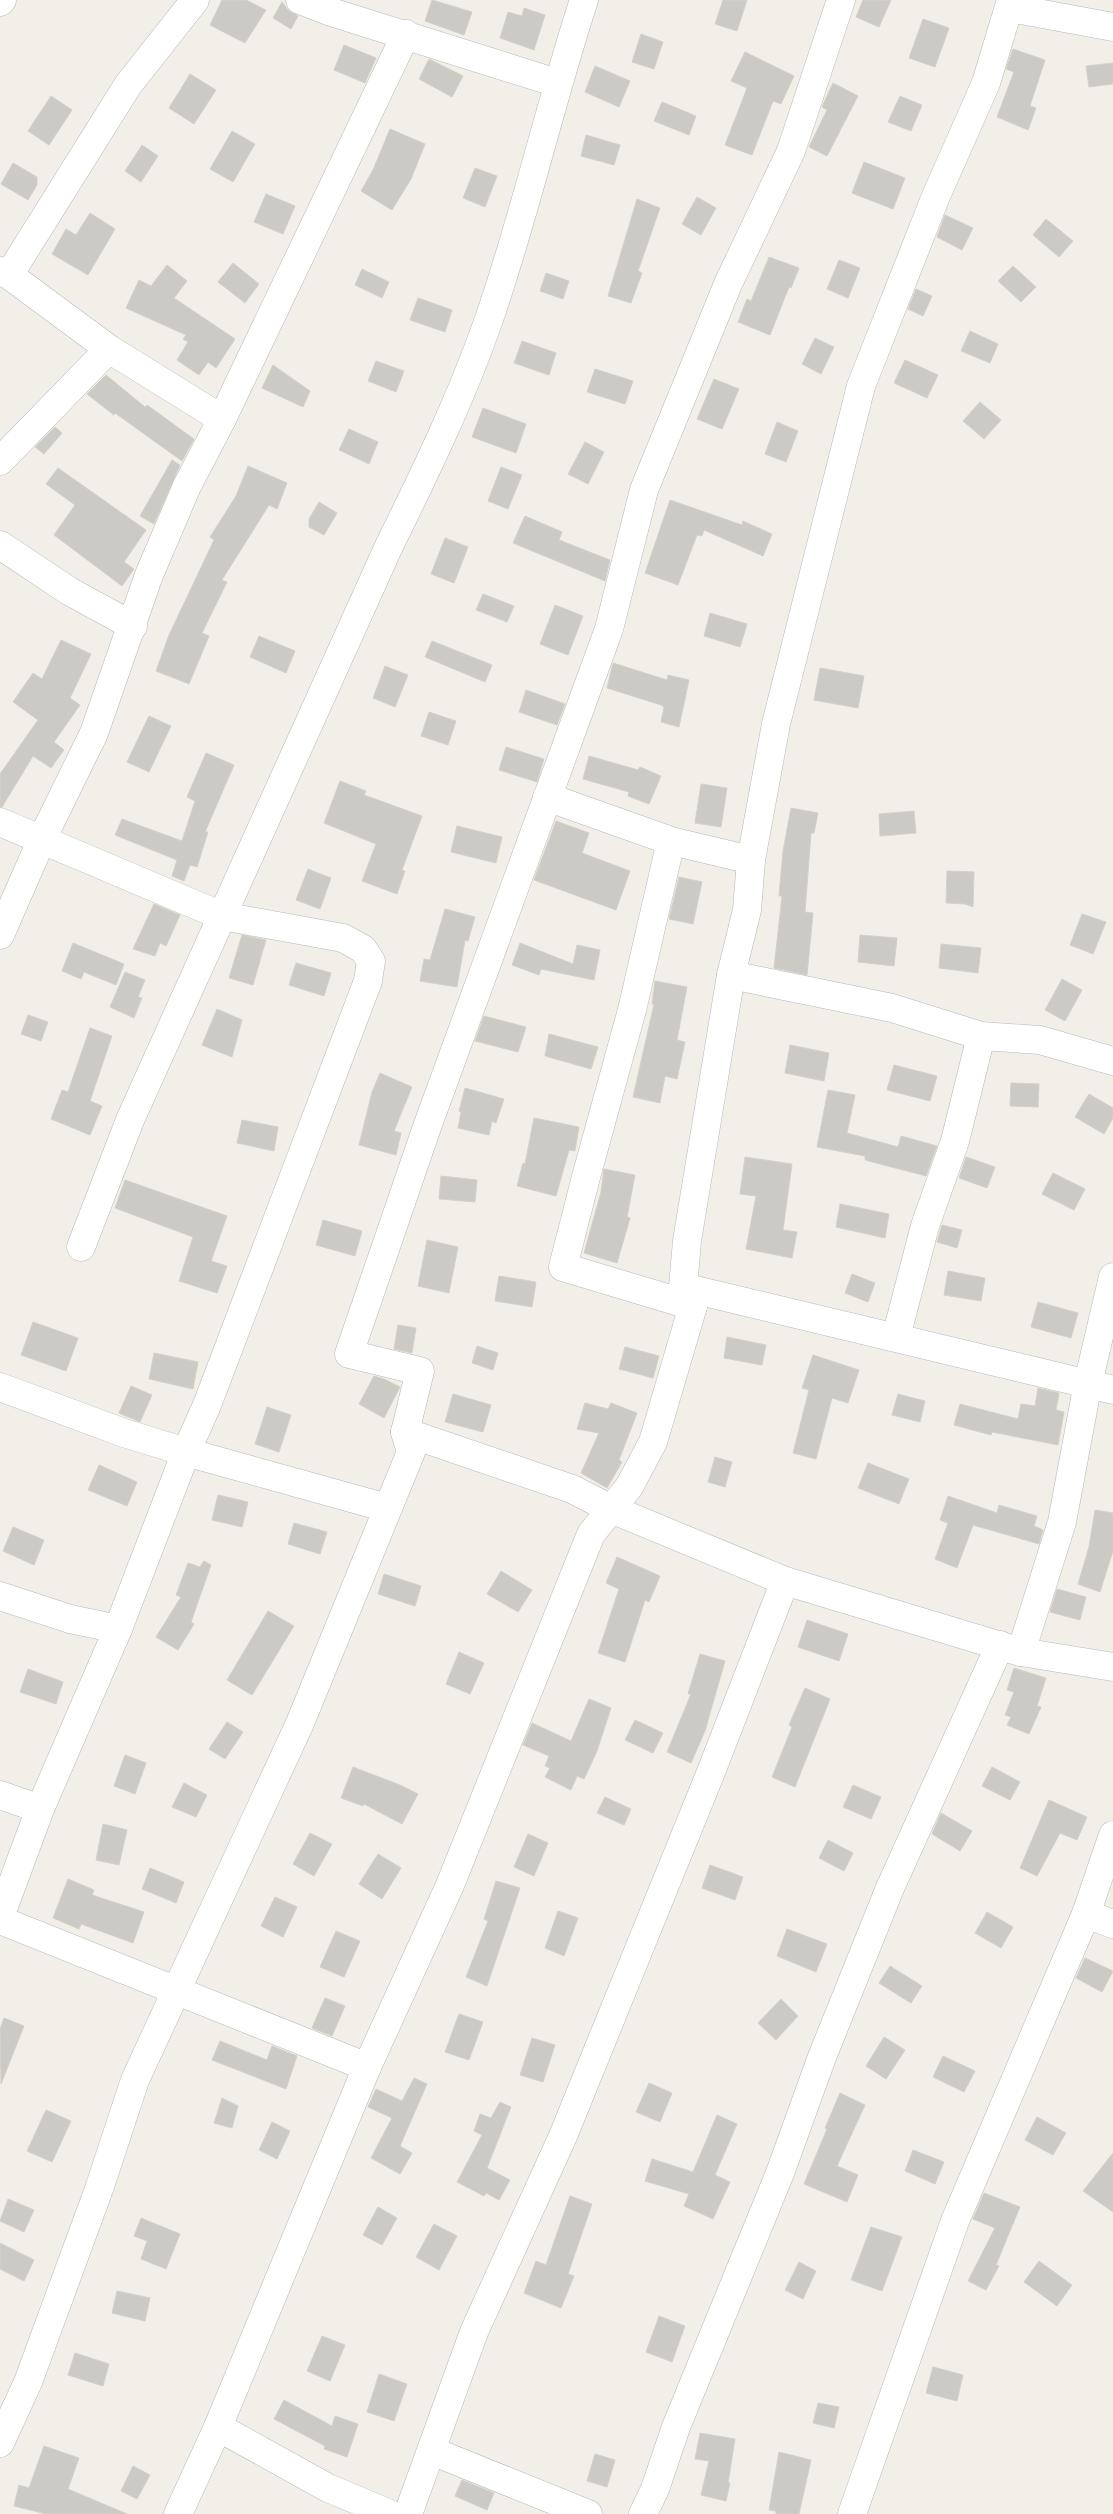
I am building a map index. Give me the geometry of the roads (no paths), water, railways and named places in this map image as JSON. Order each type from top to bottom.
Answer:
[{"type":"street","points":[[194,0],[128,85],[4,273],[109,349],[222,420]]},
{"type":"street","points":[[300,0],[331,12],[557,83]]},
{"type":"street","points":[[81,1247],[130,1120],[389,546],[434,455],[488,323],[530,184],[557,83],[584,0]]},
{"type":"street","points":[[0,2443],[28,2382],[99,2189],[135,2080],[300,1722],[387,1508],[412,1452],[405,1432],[420,1371],[349,1354],[427,1127],[609,629],[644,490],[728,284],[791,151],[841,0]]},
{"type":"street","points":[[178,2514],[218,2427],[367,2067],[450,1885],[591,1534],[629,1487],[653,1442],[688,1296],[687,1241],[731,975],[747,910],[751,860],[776,724],[861,386],[930,213],[986,83],[1010,4],[1113,27]]},
{"type":"street","points":[[0,935],[42,839],[94,732],[133,626],[149,575],[186,486],[222,420],[406,34]]},
{"type":"street","points":[[0,461],[109,349]]},
{"type":"street","points":[[0,545],[69,590],[133,626]]},
{"type":"street","points":[[547,797],[671,841],[751,860]]},
{"type":"street","points":[[0,822],[222,916],[343,938],[363,949],[371,961],[368,981],[207,1405],[186,1452],[118,1629],[40,1808],[0,1919],[177,1992],[367,2067]]},
{"type":"street","points":[[671,841],[632,1010],[563,1267],[688,1296],[896,1337],[1100,1387]]},
{"type":"street","points":[[731,975],[892,1008],[981,1036],[1040,1040],[1113,1061]]},
{"type":"street","points":[[896,1337],[925,1226],[955,1140],[981,1036]]},
{"type":"street","points":[[643,2514],[655,2490],[676,2427],[780,2173],[822,2057],[890,1888],[1011,1649],[1062,1522],[1100,1387],[1113,1276]]},
{"type":"street","points":[[0,1387],[124,1432],[186,1452],[387,1508]]},
{"type":"street","points":[[405,1432],[572,1489],[611,1509],[786,1581],[1011,1649],[1113,1667]]},
{"type":"street","points":[[408,2514],[474,2332],[563,2136],[711,1772],[786,1581]]},
{"type":"street","points":[[0,1596],[70,1619],[118,1629]]},
{"type":"street","points":[[0,1795],[40,1808]]},
{"type":"street","points":[[852,2514],[955,2221],[1086,1914],[1113,1834]]},
{"type":"street","points":[[1086,1914],[1113,1924]]},
{"type":"street","points":[[218,2427],[328,2488],[390,2514]]},
{"type":"street","points":[[432,2452],[588,2514]]}]
